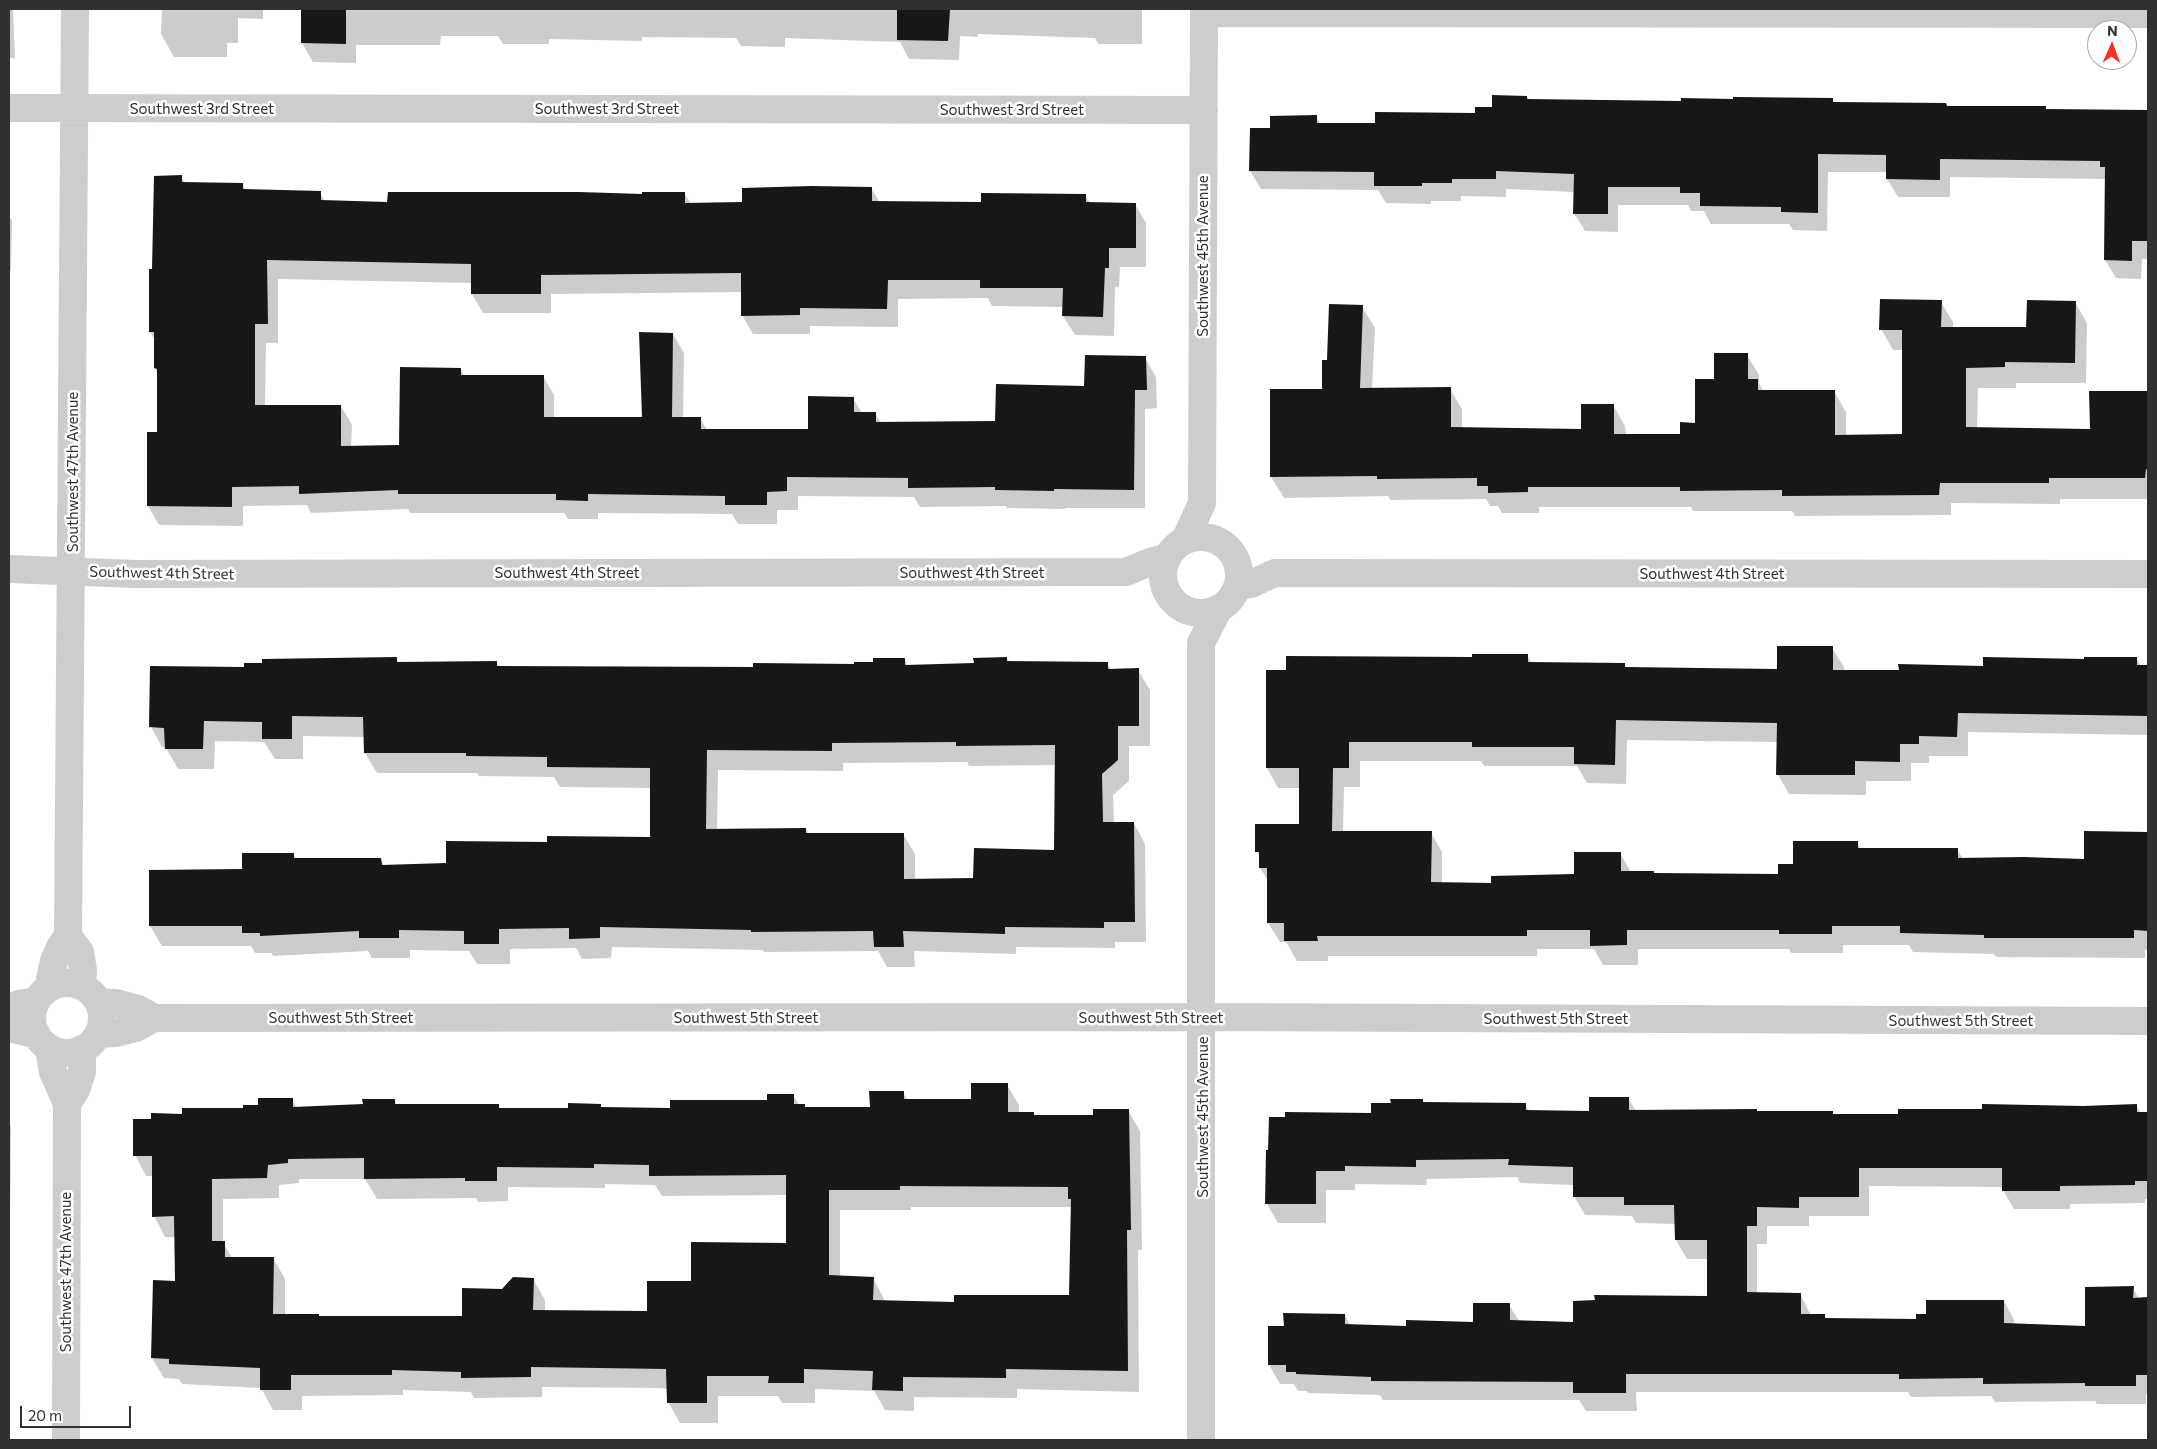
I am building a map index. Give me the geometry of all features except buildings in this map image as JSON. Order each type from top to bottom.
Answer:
[{"type":"street","name":"Southwest 47th Avenue","points":[[66,1440],[67,1104],[52,1072],[43,1041],[32,1018],[60,947],[68,936],[76,108],[75,9]]},
{"type":"street","points":[[1204,11],[2148,14]]},
{"type":"street","name":"Southwest 45th Avenue","points":[[1204,11],[1202,503],[1213,526],[1216,540]]},
{"type":"street","name":"Southwest 3rd Street","points":[[9,108],[1204,110]]},
{"type":"street","name":"Southwest 45th Avenue","points":[[1177,549],[1202,503]]},
{"type":"street","points":[[1176,601],[1200,613],[1219,608],[1233,596],[1237,572],[1231,551],[1216,540],[1198,537],[1177,549],[1164,570],[1164,582],[1201,644]]},
{"type":"street","name":"Southwest 4th Street","points":[[9,569],[135,574],[1126,572],[1177,549]]},
{"type":"street","name":"Southwest 4th Street","points":[[1126,572],[1176,601]]},
{"type":"street","name":"Southwest 4th Street","points":[[1237,572],[1252,584],[1275,573],[2148,574]]},
{"type":"street","name":"Southwest 45th Avenue","points":[[1201,1440],[1203,1017],[1201,644],[1219,608]]},
{"type":"street","name":"Southwest 47th Avenue","points":[[67,1104],[76,1090],[90,1041],[102,1023],[102,1012],[90,994],[80,952],[68,936]]},
{"type":"street","points":[[9,1008],[42,994],[60,983],[71,983],[90,994]]},
{"type":"street","name":"Southwest 5th Street","points":[[90,994],[138,1009],[154,1018]]},
{"type":"street","name":"Southwest 5th Street","points":[[90,1041],[136,1028],[154,1018],[1203,1017],[2148,1021]]},
{"type":"street","points":[[9,1028],[43,1041],[60,1052],[72,1052],[90,1041]]}]
